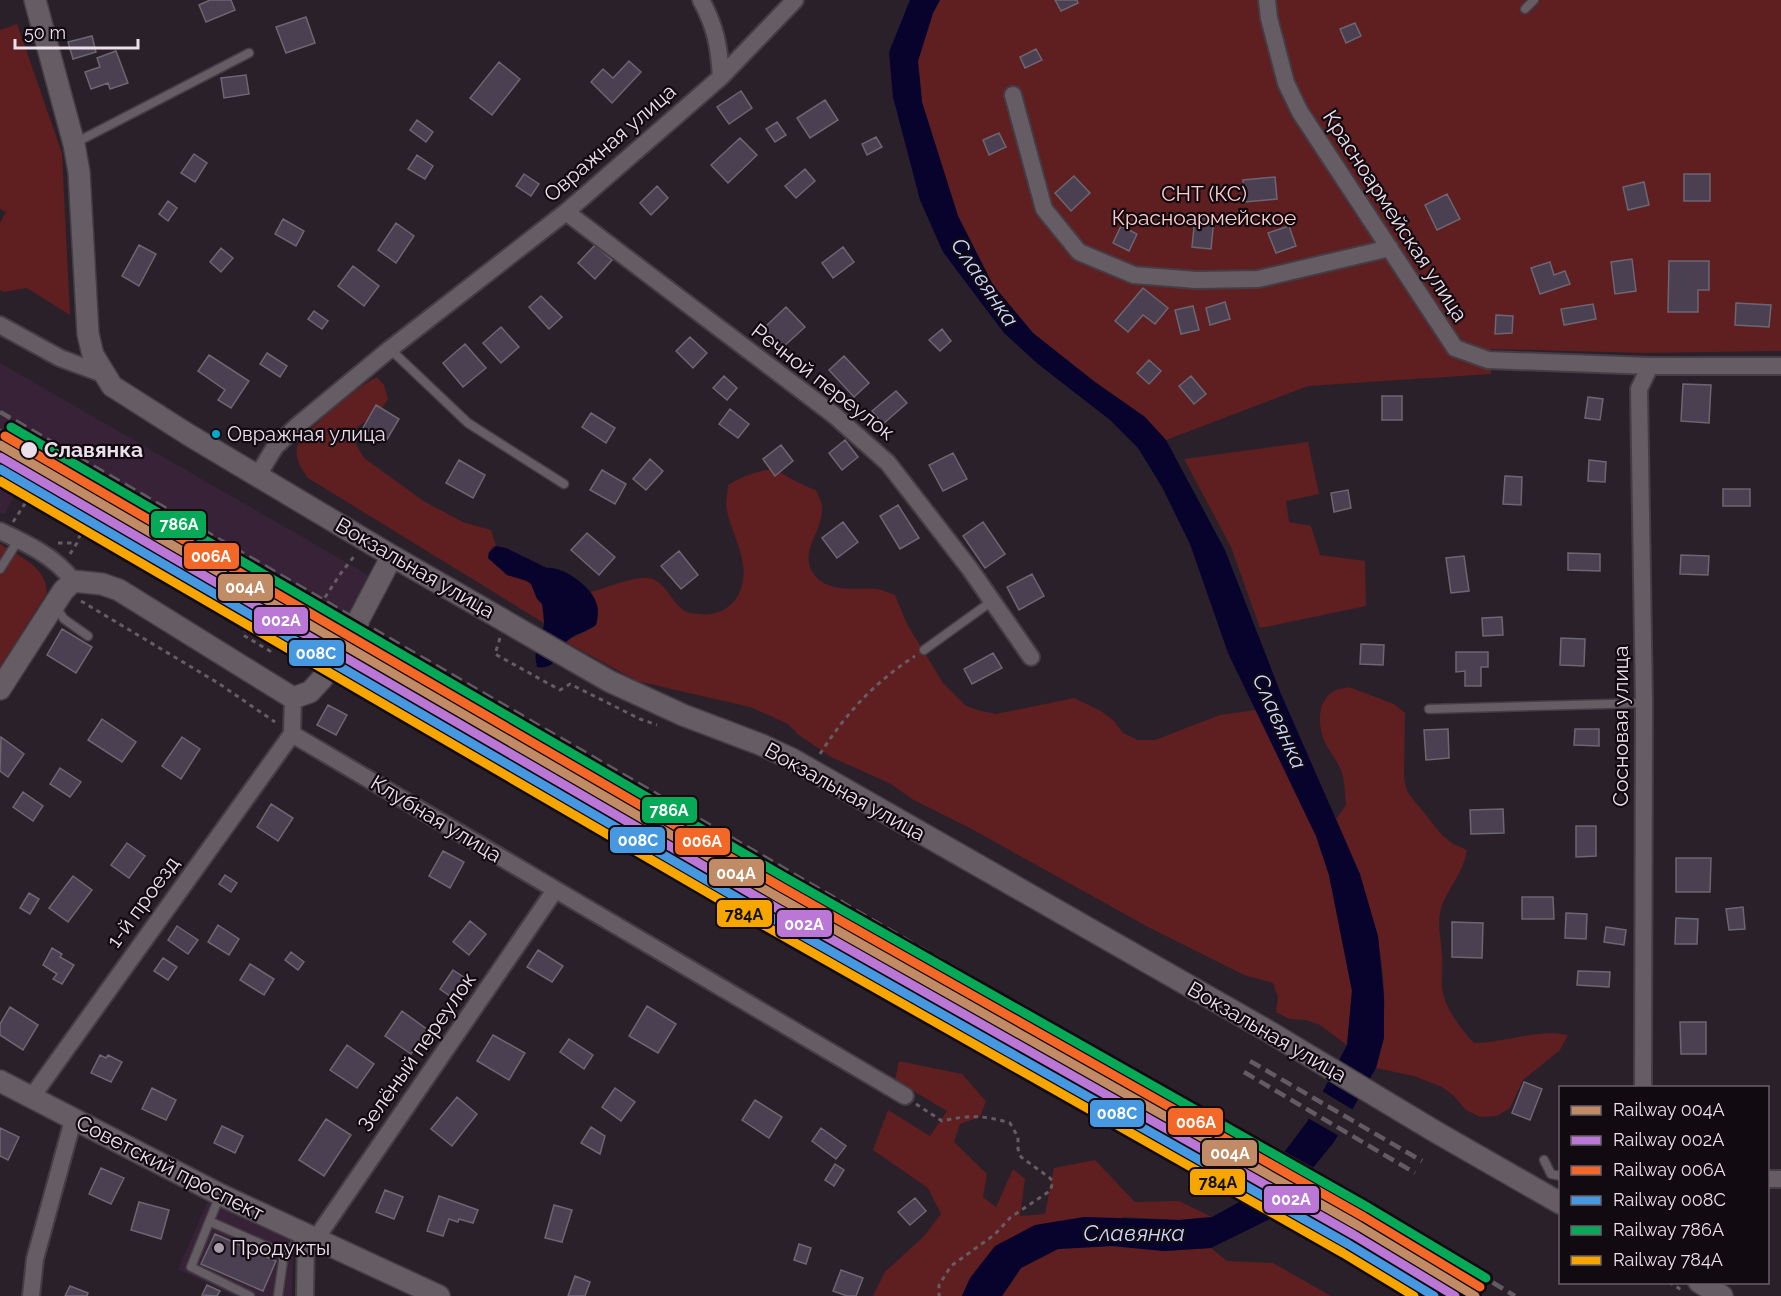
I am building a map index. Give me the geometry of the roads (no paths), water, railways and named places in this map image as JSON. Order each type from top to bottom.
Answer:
[{"type":"street","points":[[35,0],[74,144],[82,203],[88,334],[93,355],[103,374]]},
{"type":"street","points":[[701,0],[713,23],[719,49],[721,77]]},
{"type":"street","name":"Овражная улица","points":[[258,475],[275,447],[297,426],[390,349],[566,212],[721,77],[795,0]]},
{"type":"street","name":"Красноармейская улица","points":[[1267,0],[1286,83],[1300,112],[1455,348],[1488,360],[1650,366],[1781,366]]},
{"type":"street","points":[[1013,95],[1044,209],[1079,252],[1134,275],[1196,280],[1258,279],[1390,248]]},
{"type":"street","name":"Речной переулок","points":[[566,212],[834,415],[888,463],[970,569],[1031,657]]},
{"type":"street","points":[[0,325],[60,358],[103,374]]},
{"type":"street","name":"Сосновая улица","points":[[1643,1086],[1644,702],[1639,389],[1650,366]]},
{"type":"street","name":"Вокзальная улица","points":[[103,374],[112,386],[124,395],[392,556],[570,658],[648,700],[792,759],[1268,1031],[1559,1202]]},
{"type":"street","points":[[6,527],[61,567],[73,581],[102,584],[119,590],[293,698]]},
{"type":"street","points":[[293,698],[310,692],[334,663],[392,556]]},
{"type":"street","points":[[0,689],[63,591],[73,581]]},
{"type":"street","points":[[292,734],[293,698]]},
{"type":"street","name":"Клубная улица","points":[[292,734],[905,1096]]},
{"type":"street","name":"1-й проезд","points":[[31,1098],[292,734]]},
{"type":"street","name":"Зелёный переулок","points":[[310,1238],[555,890]]},
{"type":"street","name":"Советский проспект","points":[[0,1081],[221,1195],[440,1296]]},
{"type":"street","points":[[31,1296],[35,1259],[73,1120]]},
{"type":"street","points":[[304,1296],[310,1238]]},
{"type":"street","points":[[1702,1284],[1722,1296]]},
{"type":"lane","points":[[1525,9],[1534,0]]},
{"type":"lane","points":[[74,144],[249,53]]},
{"type":"lane","points":[[390,349],[468,423],[564,484]]},
{"type":"lane","points":[[0,569],[20,539]]},
{"type":"lane","points":[[924,650],[992,601]]},
{"type":"lane","points":[[54,605],[64,620],[88,636]]},
{"type":"lane","points":[[1429,710],[1644,702]]},
{"type":"lane","points":[[1544,1160],[1551,1174],[1559,1176]]},
{"type":"lane","points":[[221,1195],[191,1267],[250,1296]]},
{"type":"lane","points":[[211,1222],[284,1254]]},
{"type":"lane","points":[[284,1254],[310,1238]]},
{"type":"lane","points":[[279,1296],[284,1254]]},
{"type":"water","points":[[910,0],[940,0],[933,13],[918,61],[922,102],[958,216],[993,285],[1033,333],[1095,382],[1145,417],[1166,440],[1225,550],[1281,694],[1360,874],[1378,936],[1384,997],[1384,1038],[1376,1068],[1334,1142],[1272,1218],[1211,1248],[1164,1251],[1112,1246],[1058,1249],[1021,1268],[1002,1296],[962,1296],[970,1278],[995,1246],[1035,1225],[1084,1217],[1179,1220],[1212,1217],[1252,1195],[1307,1122],[1347,1045],[1352,991],[1329,875],[1316,836],[1228,653],[1190,544],[1162,487],[1138,448],[1110,420],[1038,364],[1004,333],[943,252],[920,200],[893,97],[889,52]]},
{"type":"water","points":[[496,546],[506,548],[547,568],[561,570],[583,584],[596,602],[598,613],[596,625],[567,641],[549,666],[537,667],[536,660],[536,648],[544,624],[542,604],[537,599],[531,584],[507,575],[488,558],[489,552]]},
{"type":"railway","points":[[0,412],[1361,1203],[1515,1296]]},
{"type":"railway","points":[[1250,1061],[1422,1161]]},
{"type":"railway","points":[[1244,1072],[1415,1173]]},
{"type":"rail line","name":"786А","points":[[11,427],[786,878],[1369,1208],[1486,1278]]},
{"type":"rail line","name":"006А","points":[[5,436],[781,887],[1364,1217],[1480,1287]]},
{"type":"rail line","name":"004А","points":[[0,445],[776,896],[1359,1226],[1475,1296]]},
{"type":"rail line","name":"002А","points":[[0,457],[771,905],[1354,1235],[1455,1296]]},
{"type":"rail line","name":"008С","points":[[0,469],[765,914],[1348,1244],[1434,1296]]},
{"type":"rail line","name":"784А","points":[[0,481],[760,923],[1343,1253],[1414,1296]]},
{"type":"place","name":"Овражная улица","points":[[216,434]]},
{"type":"place","name":"Славянка","points":[[29,450]]},
{"type":"place","name":"Продукты","points":[[219,1248]]},
{"type":"park label","name":"СНТ (КС) Красноармейское","points":[[1204,206]]}]
